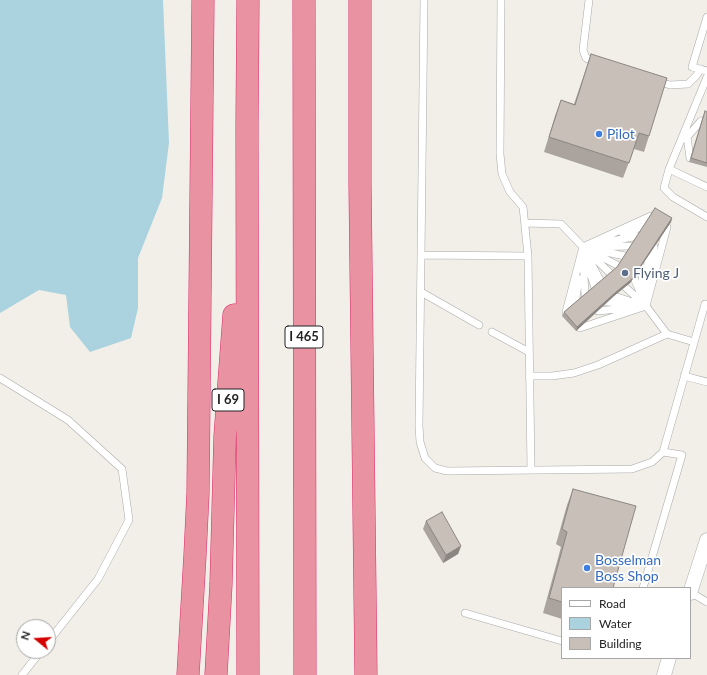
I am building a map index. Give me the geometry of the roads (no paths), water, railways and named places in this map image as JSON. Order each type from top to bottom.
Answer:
[{"type":"highway","points":[[188,675],[198,494],[203,0]]},
{"type":"highway","points":[[248,0],[248,675]]},
{"type":"highway","name":"I 465","points":[[304,0],[305,675]]},
{"type":"highway","points":[[360,0],[360,184],[366,675]]},
{"type":"highway","name":"I 69","points":[[216,675],[221,584],[225,436],[247,125]]},
{"type":"street","points":[[691,589],[707,540]]},
{"type":"street","points":[[664,675],[669,659]]},
{"type":"lane","points":[[424,0],[419,426],[420,442],[425,458],[435,468],[447,471],[632,469],[652,462],[663,452],[694,342],[706,304],[707,305]]},
{"type":"lane","points":[[501,0],[500,154],[502,174],[510,192],[523,208],[525,223],[528,256],[531,470]]},
{"type":"lane","points":[[589,0],[583,50],[586,58],[606,66]]},
{"type":"lane","points":[[704,70],[692,67],[707,17]]},
{"type":"lane","points":[[648,79],[670,85],[688,84],[704,70]]},
{"type":"lane","points":[[707,77],[685,136],[669,169],[664,188],[673,197],[707,217]]},
{"type":"lane","points":[[685,136],[701,121]]},
{"type":"lane","points":[[685,136],[698,132]]},
{"type":"lane","points":[[685,136],[694,146]]},
{"type":"lane","points":[[685,136],[690,158]]},
{"type":"lane","points":[[669,169],[707,187]]},
{"type":"lane","points":[[583,247],[651,216]]},
{"type":"lane","points":[[525,223],[562,224],[611,274]]},
{"type":"lane","points":[[583,247],[644,226]]},
{"type":"lane","points":[[646,306],[667,227]]},
{"type":"lane","points":[[583,247],[638,236]]},
{"type":"lane","points":[[646,306],[661,237]]},
{"type":"lane","points":[[583,247],[631,246]]},
{"type":"lane","points":[[583,247],[625,256]]},
{"type":"lane","points":[[583,247],[619,266]]},
{"type":"lane","points":[[583,247],[601,282]]},
{"type":"lane","points":[[583,247],[595,288]]},
{"type":"lane","points":[[583,247],[585,295]]},
{"type":"lane","points":[[575,304],[583,247]]},
{"type":"lane","points":[[566,312],[583,247]]},
{"type":"lane","points":[[646,306],[654,247]]},
{"type":"lane","points":[[421,254],[528,256]]},
{"type":"lane","points":[[646,306],[648,258]]},
{"type":"lane","points":[[641,267],[646,306]]},
{"type":"lane","points":[[634,278],[646,306]]},
{"type":"lane","points":[[625,287],[646,306],[667,334],[694,342]]},
{"type":"lane","points":[[421,292],[479,324]]},
{"type":"lane","points":[[614,296],[646,306]]},
{"type":"lane","points":[[607,302],[646,306]]},
{"type":"lane","points":[[598,311],[646,306]]},
{"type":"lane","points":[[589,320],[646,306]]},
{"type":"lane","points":[[580,328],[646,306]]},
{"type":"lane","points":[[492,332],[529,352]]},
{"type":"lane","points":[[529,376],[552,376],[574,373],[598,366],[667,334]]},
{"type":"lane","points":[[684,376],[707,382]]},
{"type":"lane","points":[[0,378],[68,420],[122,469],[130,520],[98,580],[56,632]]},
{"type":"lane","points":[[642,587],[682,455],[663,452]]},
{"type":"lane","points":[[691,593],[707,602]]},
{"type":"lane","points":[[465,613],[561,641]]},
{"type":"lane","points":[[22,675],[35,659]]},
{"type":"water","points":[[0,0],[163,0],[169,143],[162,198],[138,258],[138,308],[131,338],[90,352],[70,327],[66,295],[39,290],[0,313]]},
{"type":"place","name":"Pilot","points":[[599,134]]},
{"type":"place","name":"Flying J","points":[[625,273]]},
{"type":"place","name":"Bosselman Boss Shop","points":[[587,568]]}]
